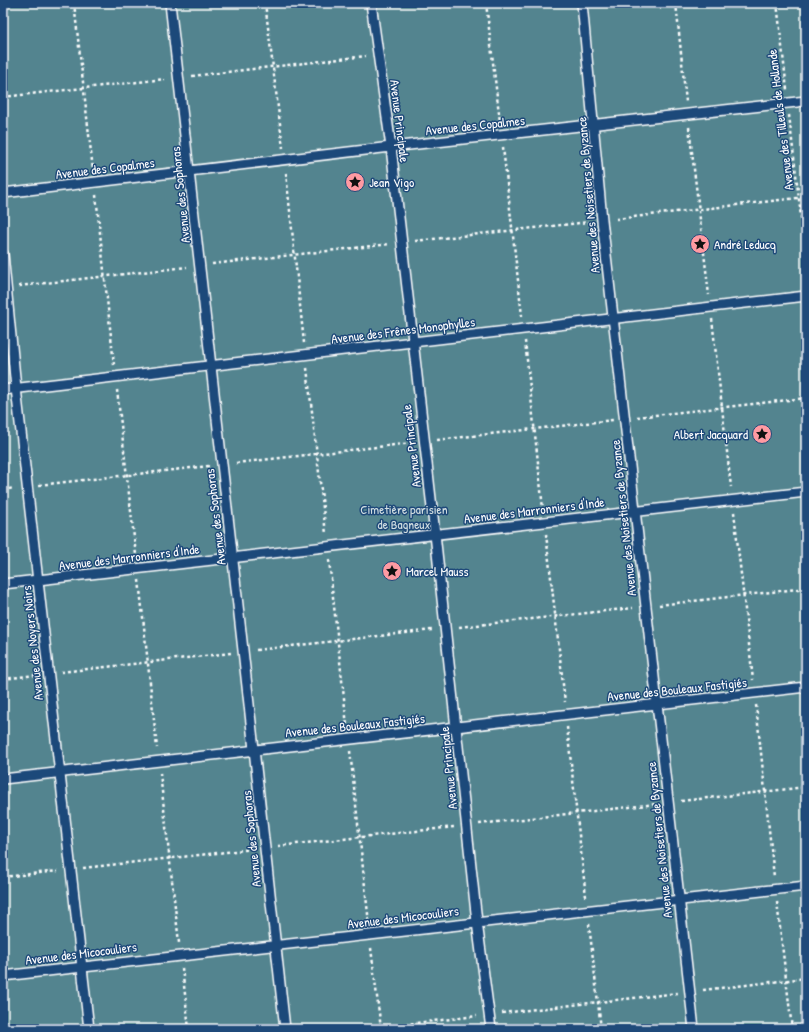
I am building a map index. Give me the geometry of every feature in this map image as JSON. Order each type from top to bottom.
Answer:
[{"type":"lane","name":"Avenue des Sophoras","points":[[170,3],[191,171],[232,558],[285,1029]]},
{"type":"lane","name":"Avenue Principale","points":[[371,3],[391,146],[467,825],[476,922],[491,1029]]},
{"type":"lane","name":"Avenue des Noisetiers de Byzance","points":[[582,3],[595,125],[602,220],[636,511],[678,899],[694,1029]]},
{"type":"lane","name":"Avenue des Copalmes","points":[[3,193],[391,146],[806,102]]},
{"type":"lane","name":"Avenue des Noyers Noirs","points":[[3,254],[16,388],[89,1029]]},
{"type":"lane","name":"Avenue des Frênes Monophylles","points":[[3,390],[806,296]]},
{"type":"lane","name":"Avenue des Marronniers d'Inde","points":[[3,584],[806,492]]},
{"type":"lane","name":"Avenue des Bouleaux Fastigiés","points":[[3,779],[806,687]]},
{"type":"lane","name":"Avenue des Micocouliers","points":[[3,976],[181,954],[275,946],[678,899],[806,886]]},
{"type":"path","points":[[74,3],[189,1029]]},
{"type":"path","points":[[265,3],[328,547],[381,1028]]},
{"type":"path","points":[[676,3],[687,115],[711,307],[792,1029]]},
{"type":"path","name":"Avenue des Tilleuls de Hollande","points":[[777,3],[806,259]]},
{"type":"path","points":[[3,490],[806,398]]},
{"type":"path","points":[[3,678],[806,588]]},
{"type":"path","points":[[3,877],[806,787]]},
{"type":"path","points":[[363,1029],[806,978]]},
{"type":"green space","name":"Cimetière parisien de Bagneux","points":[[3,3],[806,3],[806,1029],[3,1029]]},
{"type":"place","name":"Jean Vigo","points":[[355,182]]},
{"type":"place","name":"André Leducq","points":[[700,244]]},
{"type":"place","name":"Albert Jacquard","points":[[762,434]]},
{"type":"place","name":"Marcel Mauss","points":[[392,571]]}]
